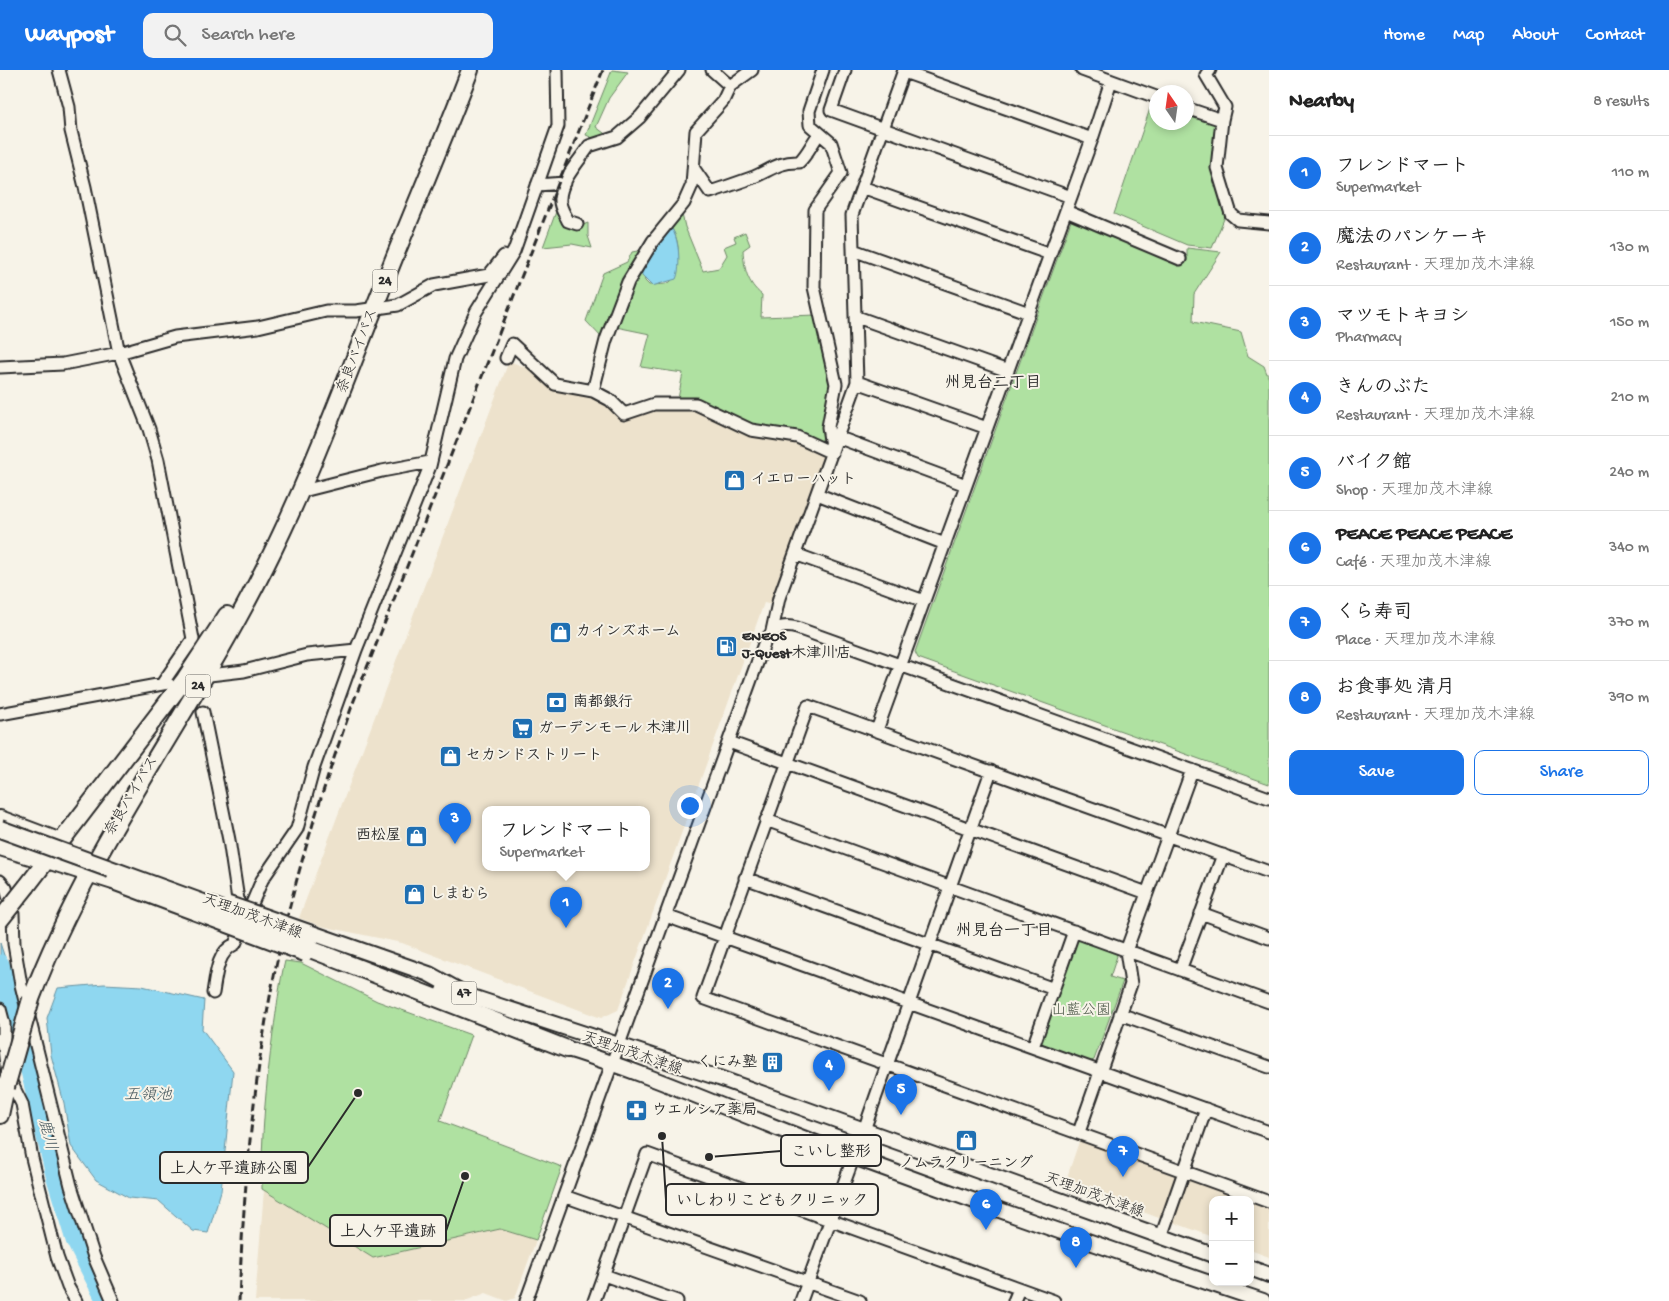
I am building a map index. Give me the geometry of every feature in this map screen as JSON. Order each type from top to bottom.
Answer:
[{"type":"highway","name":"奈良バイパス","points":[[0,1114],[31,999],[46,959],[97,857],[204,676],[267,563],[353,367],[374,308],[470,70]]},
{"type":"highway","name":"奈良バイパス","points":[[0,920],[185,679],[227,616],[279,520],[299,492]]},
{"type":"highway","points":[[0,820],[61,842]]},
{"type":"highway","points":[[0,829],[307,944],[567,1049]]},
{"type":"highway","points":[[0,837],[450,993],[469,996]]},
{"type":"highway","points":[[6,849],[47,861]]},
{"type":"main road","name":"天理加茂木津線","points":[[61,842],[307,944]]},
{"type":"main road","name":"天理加茂木津線","points":[[47,861],[307,944]]},
{"type":"main road","name":"天理加茂木津線","points":[[469,996],[719,1078],[1209,1254]]},
{"type":"main road","name":"天理加茂木津線","points":[[567,1049],[694,1093],[764,1123],[854,1156],[1167,1269],[1263,1301]]},
{"type":"main road","points":[[1254,1269],[1269,1275]]},
{"type":"street","points":[[59,70],[119,353],[149,429],[158,460],[192,639],[162,684]]},
{"type":"street","points":[[213,993],[217,967],[227,948],[235,944],[262,880],[297,828],[314,767],[356,650],[430,462],[455,359],[476,312],[507,264],[517,239],[558,126],[557,70]]},
{"type":"street","points":[[577,224],[568,221],[559,198],[565,183],[589,146],[617,137],[640,117],[679,70]]},
{"type":"street","points":[[712,70],[730,86]]},
{"type":"street","points":[[593,391],[606,340],[628,282],[653,241],[684,203],[692,185],[696,131],[723,101],[730,86],[752,70]]},
{"type":"street","points":[[823,70],[809,111],[810,125],[831,143],[841,173],[815,210],[814,287],[836,384],[828,427],[832,452]]},
{"type":"street","points":[[845,70],[831,110],[1071,197]]},
{"type":"street","points":[[1082,70],[1149,95]]},
{"type":"street","points":[[526,1301],[620,1047],[766,641],[772,631],[776,609],[857,382],[852,215],[904,71],[1092,140]]},
{"type":"street","points":[[1206,72],[1225,107],[1217,168],[1231,214],[1238,220],[1269,224]]},
{"type":"street","points":[[877,730],[1092,140],[1111,81]]},
{"type":"street","points":[[1194,111],[1222,120]]},
{"type":"street","points":[[694,169],[710,192],[754,177],[767,168],[790,162],[799,162],[804,158],[809,147],[819,134]]},
{"type":"street","points":[[537,185],[565,183]]},
{"type":"street","points":[[862,187],[1050,254]]},
{"type":"street","points":[[1066,211],[1180,259]]},
{"type":"street","points":[[0,367],[64,364],[119,353],[176,337],[258,327],[326,311],[374,308],[398,304],[434,285],[489,275],[517,239]]},
{"type":"street","points":[[853,250],[1029,313]]},
{"type":"street","points":[[856,316],[1008,371]]},
{"type":"street","points":[[506,358],[512,344],[555,384],[593,391],[610,400],[624,414],[654,404],[696,404],[751,430],[798,437],[832,452]]},
{"type":"street","points":[[857,382],[987,428]]},
{"type":"street","points":[[837,437],[966,485]]},
{"type":"street","points":[[299,492],[382,471],[430,462]]},
{"type":"street","points":[[817,494],[945,544]]},
{"type":"street","points":[[795,554],[924,601]]},
{"type":"street","points":[[772,631],[781,626],[797,628],[1269,798]]},
{"type":"street","points":[[0,714],[185,679],[244,671],[307,655],[356,650]]},
{"type":"street","points":[[1269,872],[808,706],[703,998],[1269,1202]]},
{"type":"street","points":[[203,712],[230,840],[238,912],[245,921]]},
{"type":"street","points":[[729,742],[1148,893]]},
{"type":"street","points":[[1079,1132],[1131,984],[1126,951],[1192,770]]},
{"type":"street","points":[[864,1130],[991,772]]},
{"type":"street","points":[[766,820],[1269,1002]]},
{"type":"street","points":[[1180,970],[1222,855]]},
{"type":"street","points":[[745,878],[1054,989]]},
{"type":"street","points":[[0,880],[6,888],[13,914],[14,944],[21,984],[71,1186],[94,1257],[113,1301]]},
{"type":"street","points":[[1201,913],[1269,938]]},
{"type":"street","points":[[666,916],[725,935],[1269,1132]]},
{"type":"street","points":[[1033,1047],[1074,931]]},
{"type":"street","points":[[0,1009],[4,1024],[2,1044],[7,1074],[22,1104],[55,1249],[68,1287],[76,1301]]},
{"type":"street","points":[[1120,1014],[1269,1067]]},
{"type":"street","points":[[1161,1237],[1206,1109]]},
{"type":"street","points":[[594,1301],[647,1154],[1054,1301]]},
{"type":"street","points":[[801,1301],[854,1156]]},
{"type":"street","points":[[564,1196],[860,1301]]},
{"type":"street","points":[[604,1275],[677,1301]]},
{"type":"street","points":[[1014,1301],[1019,1289]]},
{"type":"shaded area","points":[[509,361],[530,369],[552,386],[594,397],[615,409],[624,419],[653,410],[701,409],[794,441],[822,453],[825,459],[772,605],[764,603],[618,1010],[601,1018],[402,943],[321,926],[299,918]]},
{"type":"shaded area","points":[[1080,1139],[1174,1173],[1177,1179],[1164,1215],[1159,1218],[1065,1183]]},
{"type":"shaded area","points":[[1192,1179],[1237,1196],[1209,1196],[1209,1236],[1175,1223],[1172,1218],[1185,1183]]},
{"type":"shaded area","points":[[264,1190],[373,1258],[500,1229],[536,1240],[515,1298],[507,1301],[486,1293],[465,1301],[255,1301]]},
{"type":"shaded area","points":[[1254,1202],[1269,1207],[1269,1257],[1254,1251]]},
{"type":"green space","points":[[612,70],[628,72],[609,98],[596,127],[608,136],[595,139],[586,135]]},
{"type":"green space","points":[[1149,112],[1149,130],[1194,130],[1194,116],[1212,123],[1216,127],[1226,214],[1212,248],[1187,245],[1114,214]]},
{"type":"green space","points":[[557,209],[578,227],[588,223],[588,236],[592,248],[572,244],[543,247]]},
{"type":"green space","points":[[681,210],[685,227],[703,271],[719,268],[727,255],[724,247],[736,242],[734,237],[745,232],[750,245],[743,250],[744,263],[747,275],[762,295],[761,317],[816,315],[832,389],[822,440],[817,442],[753,426],[706,402],[678,399],[683,373],[641,367],[650,334],[616,327],[641,264],[645,281],[649,285],[665,284],[672,280],[677,267],[678,244],[669,226]]},
{"type":"green space","points":[[1072,218],[1180,265],[1187,261],[1187,248],[1221,252],[1194,294],[1193,322],[1241,332],[1248,356],[1264,366],[1269,379],[1269,784],[918,658],[915,652]]},
{"type":"green space","points":[[643,250],[603,339],[586,321],[603,273],[627,262],[632,252]]},
{"type":"green space","name":"山藍公園","points":[[1081,939],[1115,951],[1117,956],[1110,977],[1123,981],[1094,1060],[1088,1062],[1043,1046],[1040,1040],[1076,942]]},
{"type":"green space","points":[[285,961],[301,963],[377,1001],[471,1035],[440,1121],[562,1167],[536,1240],[500,1229],[373,1258],[262,1189],[262,1150],[266,1092],[273,1033]]},
{"type":"water","points":[[669,226],[673,230],[677,244],[678,274],[676,279],[652,286],[642,276],[641,264]]},
{"type":"water","points":[[0,943],[6,961],[12,1011],[0,979]]},
{"type":"water","name":"五領池","points":[[104,984],[142,986],[204,1000],[202,1029],[233,1071],[221,1191],[208,1233],[193,1231],[159,1201],[129,1198],[96,1180],[71,1146],[64,1103],[51,1055],[47,1018],[58,988]]},
{"type":"waterway","name":"鹿川","points":[[0,964],[31,1075],[55,1175],[75,1240],[106,1301]]},
{"type":"railway","points":[[239,1301],[249,1154],[262,1044],[275,969],[304,854],[327,778],[353,703],[603,70]]},
{"type":"place","name":"イエローハット","points":[[735,480]]},
{"type":"place","name":"カインズホーム","points":[[560,632]]},
{"type":"place","name":"ENEOS J-Quest木津川店","points":[[726,646]]},
{"type":"place","name":"南都銀行","points":[[557,703]]},
{"type":"place","name":"ガーデンモール 木津川","points":[[522,729]]},
{"type":"place","name":"セカンドストリート","points":[[450,756]]},
{"type":"place","name":"西松屋","points":[[417,836]]},
{"type":"place","name":"マツモトキヨシ","points":[[455,844]]},
{"type":"place","name":"しまむら","points":[[414,895]]},
{"type":"place","name":"フレンドマート","points":[[566,928]]},
{"type":"place","name":"魔法のパンケーキ","points":[[668,1009]]},
{"type":"place","name":"くにみ塾","points":[[773,1063]]},
{"type":"place","name":"きんのぶた","points":[[829,1091]]},
{"type":"place","name":"上人ケ平遺跡公園","points":[[358,1093]]},
{"type":"place","name":"ウエルシア薬局","points":[[636,1111]]},
{"type":"place","name":"バイク館","points":[[901,1115]]},
{"type":"place","name":"いしわりこどもクリニック","points":[[662,1136]]},
{"type":"place","name":"ノムラクリーニング","points":[[966,1141]]},
{"type":"place","name":"こいし整形","points":[[709,1157]]},
{"type":"place","name":"上人ケ平遺跡","points":[[465,1176]]},
{"type":"place","name":"くら寿司","points":[[1123,1177]]},
{"type":"place","name":"PEACE PEACE PEACE","points":[[986,1230]]},
{"type":"place","name":"お食事処 清月","points":[[1076,1268]]},
{"type":"district","name":"州見台二丁目","points":[[993,384]]},
{"type":"district","name":"州見台一丁目","points":[[1004,932]]}]
